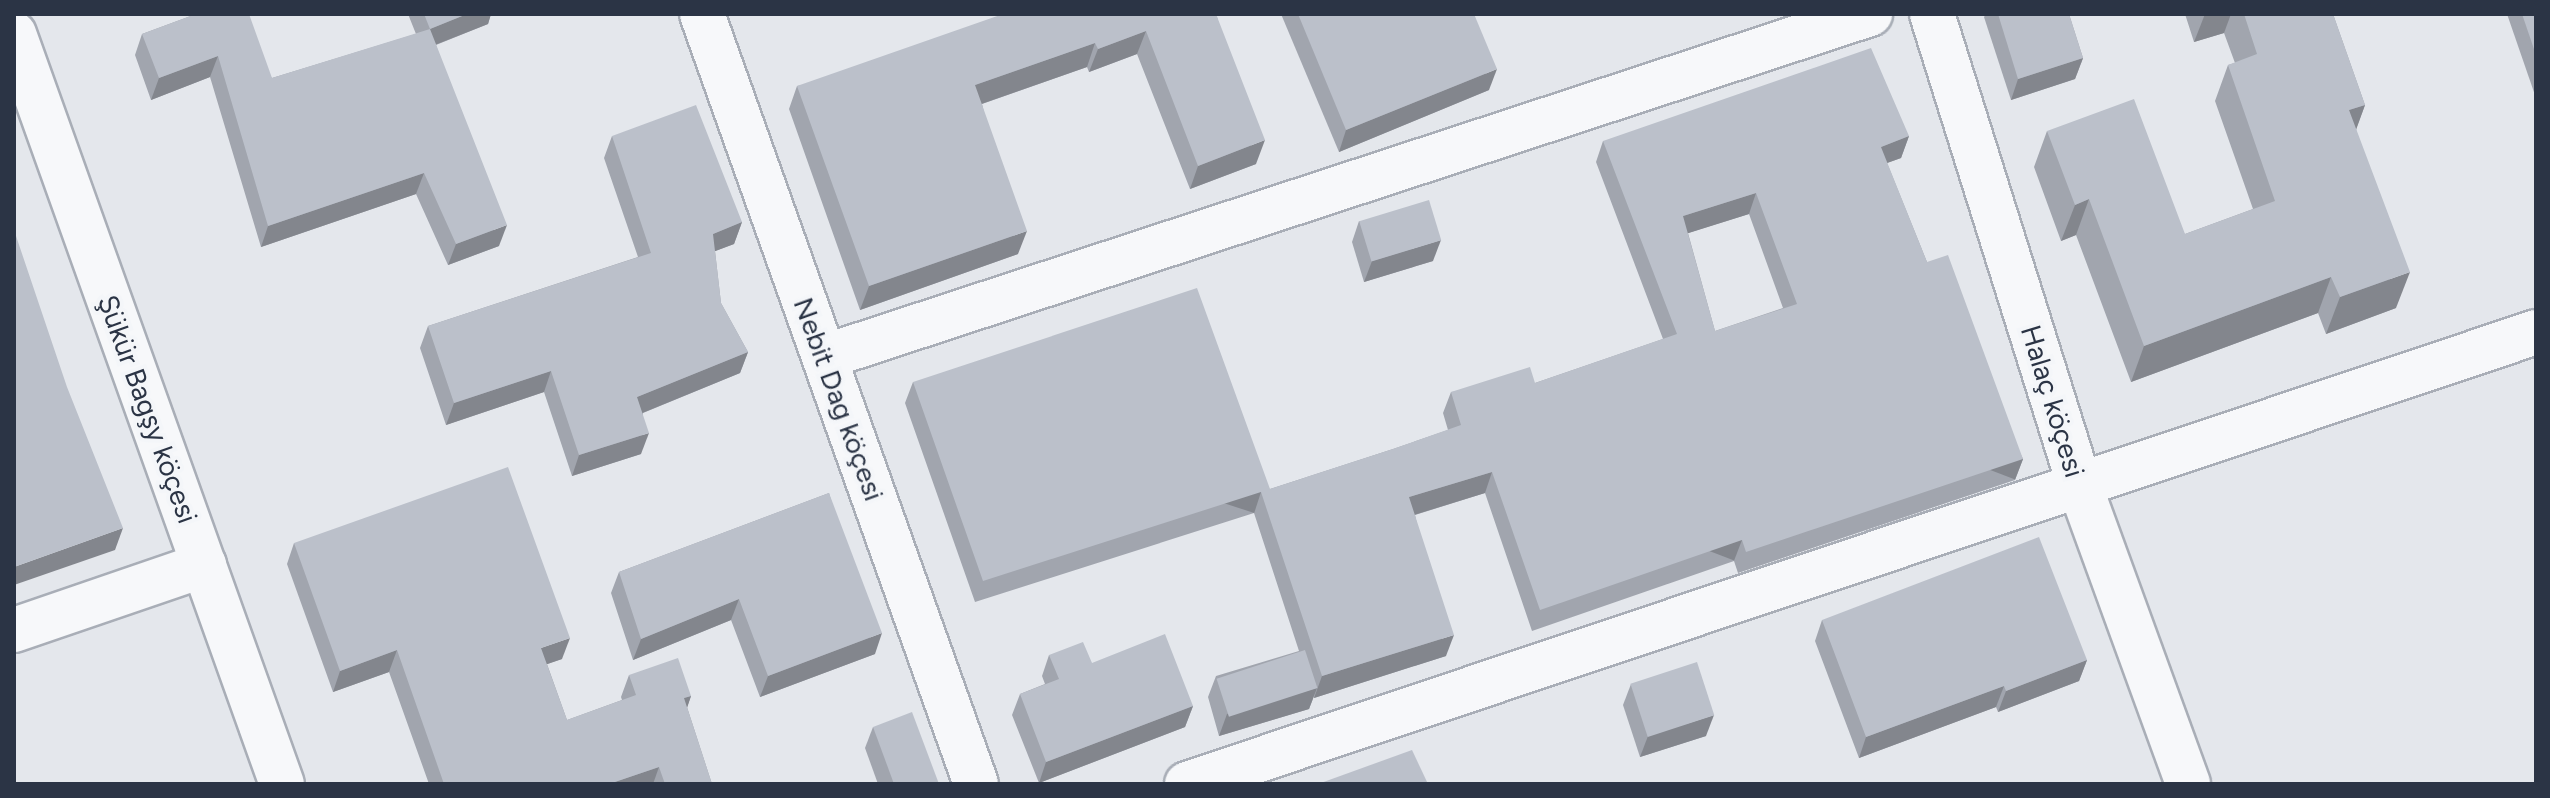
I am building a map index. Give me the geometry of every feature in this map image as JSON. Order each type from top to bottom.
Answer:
[{"type":"street","name":"Nebit Dag köçesi","points":[[702,14],[976,784]]},
{"type":"street","points":[[824,357],[1870,14]]},
{"type":"street","name":"Halaç köçesi","points":[[1932,14],[2079,484],[2188,784]]},
{"type":"street","name":"Şükür Bagşy köçesi","points":[[18,58],[282,784]]},
{"type":"street","points":[[1187,784],[2536,332]]},
{"type":"street","points":[[14,630],[204,565]]},
{"type":"building","points":[[196,14],[249,14],[272,78],[430,29],[507,225],[456,244],[424,173],[268,226],[218,56],[159,78],[142,34]]},
{"type":"building","points":[[424,14],[467,14],[430,29]]},
{"type":"building","points":[[1003,14],[1216,14],[1265,140],[1198,166],[1146,31],[1098,49],[1095,43],[975,85],[1027,231],[869,286],[797,86]]},
{"type":"building","points":[[1298,14],[1474,14],[1497,69],[1346,130]]},
{"type":"building","points":[[1998,14],[2069,14],[2083,58],[2018,79]]},
{"type":"building","points":[[2244,14],[2333,14],[2365,105],[2349,110],[2410,272],[2340,297],[2331,277],[2144,346],[2089,199],[2075,205],[2047,131],[2134,99],[2185,234],[2275,201],[2228,65],[2257,54]]},
{"type":"building","points":[[2522,14],[2536,14],[2536,55]]},
{"type":"building","points":[[1871,48],[1909,136],[1881,147],[1927,262],[1948,255],[2023,459],[1746,552],[1742,540],[1540,610],[1492,472],[1409,497],[1454,635],[1322,676],[1261,492],[983,581],[913,382],[1197,288],[1270,489],[1393,449],[1461,425],[1451,392],[1530,367],[1535,383],[1677,334],[1603,141]],"holes":[[[1756,193],[1797,304],[1715,331],[1683,216]]]},
{"type":"building","points":[[696,105],[742,222],[713,234],[721,303],[748,352],[637,397],[649,433],[579,455],[551,371],[454,403],[428,326],[651,253],[612,136]]},
{"type":"building","points":[[1429,200],[1441,240],[1371,262],[1359,221]]},
{"type":"building","points":[[14,230],[67,387],[123,528],[14,567]]},
{"type":"building","points":[[508,467],[570,638],[541,648],[567,720],[636,695],[629,675],[678,658],[691,696],[684,698],[712,784],[665,784],[659,767],[609,784],[444,784],[397,650],[340,671],[294,543]]},
{"type":"building","points":[[829,493],[882,633],[768,676],[739,599],[641,639],[619,572]]},
{"type":"building","points":[[2039,537],[2087,660],[2006,691],[2004,686],[1866,737],[1822,620]]},
{"type":"building","points":[[1165,634],[1193,706],[1046,762],[1020,694],[1059,679],[1049,655],[1083,642],[1092,663]]},
{"type":"building","points":[[1305,650],[1317,688],[1229,717],[1217,679]]},
{"type":"building","points":[[1697,662],[1714,715],[1648,737],[1630,684]]},
{"type":"building","points":[[912,712],[939,784],[894,784],[873,727]]},
{"type":"building","points":[[1412,750],[1428,784],[1318,784]]}]
